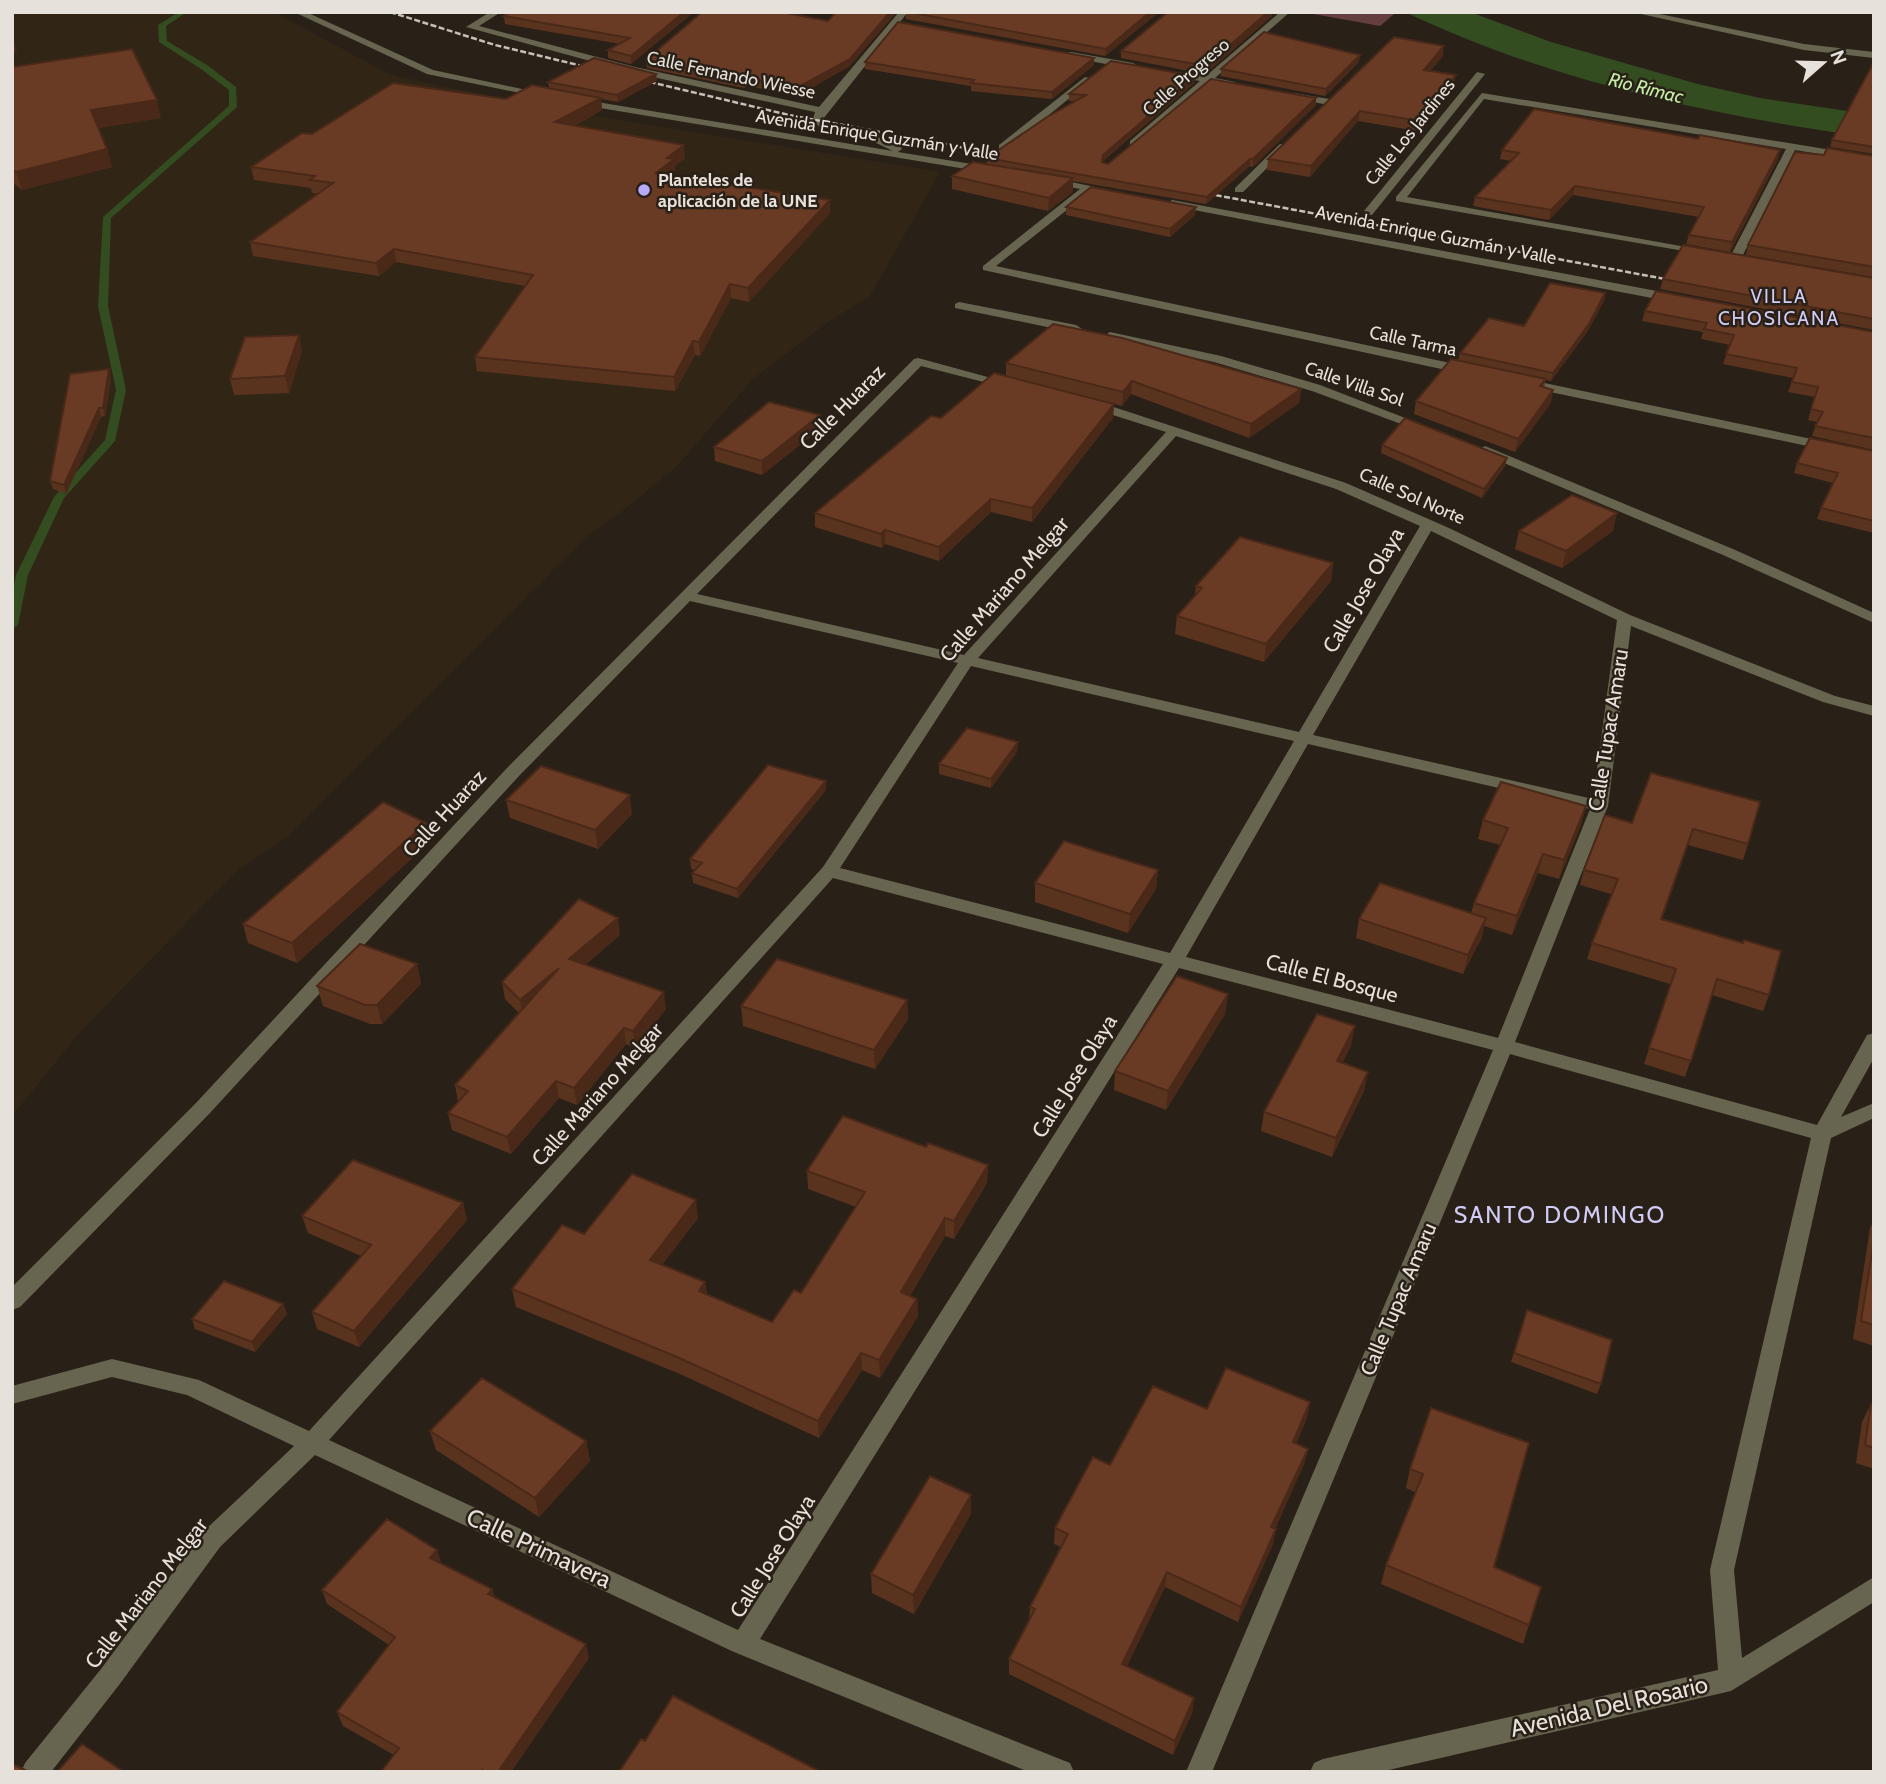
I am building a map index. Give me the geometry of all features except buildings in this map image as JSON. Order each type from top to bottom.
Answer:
[{"type":"street","name":"Avenida Enrique Guzmán y Valle","points":[[298,12],[430,72],[567,99],[1009,174]]},
{"type":"street","name":"Calle Fernando Wiesse","points":[[497,12],[471,27],[634,70],[822,111]]},
{"type":"street","points":[[904,12],[818,119],[824,126],[878,139],[916,158]]},
{"type":"street","name":"Calle Progreso","points":[[1128,149],[1286,12]]},
{"type":"street","points":[[1636,12],[1804,47],[1874,55]]},
{"type":"street","points":[[895,23],[909,26]]},
{"type":"street","points":[[1056,52],[1146,69]]},
{"type":"street","points":[[1003,147],[1119,54]]},
{"type":"street","points":[[634,70],[644,62]]},
{"type":"street","points":[[1158,71],[1247,87]]},
{"type":"street","name":"Calle Los Jardines","points":[[1367,213],[1479,74]]},
{"type":"street","points":[[1319,112],[1339,92]]},
{"type":"street","points":[[1288,94],[1329,102]]},
{"type":"street","points":[[1747,261],[1400,199],[1482,96],[1874,160]]},
{"type":"street","points":[[1239,190],[1289,141]]},
{"type":"street","points":[[1735,259],[1792,147]]},
{"type":"street","points":[[1035,178],[1129,195]]},
{"type":"street","name":"Calle Tarma","points":[[1088,188],[987,268],[1478,372]]},
{"type":"street","name":"Avenida Enrique Guzmán y Valle","points":[[1157,200],[1685,300]]},
{"type":"street","name":"Calle Villa Sol","points":[[959,306],[1217,359],[1316,388],[1433,431]]},
{"type":"street","name":"Calle Huaraz","points":[[12,1301],[204,1108],[513,772],[918,362],[1019,387]]},
{"type":"street","points":[[1505,378],[1874,456]]},
{"type":"street","name":"Calle Sol Norte","points":[[1083,402],[1341,486],[1428,524],[1625,618],[1829,699],[1874,711]]},
{"type":"street","name":"Calle Mariano Melgar","points":[[34,1772],[110,1677],[212,1539],[313,1443],[828,871],[967,661],[1174,431]]},
{"type":"street","points":[[1473,445],[1728,552],[1874,619]]},
{"type":"street","name":"Calle Jose Olaya","points":[[743,1644],[1175,960],[1428,524]]},
{"type":"street","points":[[685,596],[1600,807]]},
{"type":"street","name":"Calle Tupac Amaru","points":[[1199,1772],[1504,1046],[1600,807],[1625,618]]},
{"type":"street","name":"Calle El Bosque","points":[[828,871],[1504,1046],[1822,1134]]},
{"type":"street","points":[[1731,1679],[1722,1570],[1822,1134],[1874,1040]]},
{"type":"street","points":[[1822,1134],[1874,1110]]},
{"type":"street","name":"Calle Primavera","points":[[12,1395],[112,1368],[191,1387],[743,1644],[1061,1772]]},
{"type":"street","name":"Avenida Del Rosario","points":[[1323,1772],[1731,1679],[1874,1588]]},
{"type":"shaded area","points":[[12,12],[274,12],[387,73],[425,83],[601,117],[940,172],[870,296],[828,322],[753,379],[677,466],[587,536],[286,838],[238,870],[81,1031],[12,1116]]},
{"type":"shaded area","points":[[1308,13],[1394,14],[1380,26]]},
{"type":"water","name":"Río Rímac","points":[[1405,12],[1470,12],[1551,42],[1698,84],[1760,98],[1874,115],[1874,138],[1753,119],[1634,93],[1518,58]]},
{"type":"waterway","points":[[12,625],[22,575],[59,497],[110,441],[121,390],[103,306],[107,217],[233,107],[233,89],[163,42],[162,25],[184,12]]},
{"type":"railway","points":[[390,12],[495,45],[599,70]]},
{"type":"railway","points":[[633,78],[789,115],[1014,157]]},
{"type":"railway","points":[[1199,192],[1681,282],[1678,281]]},
{"type":"place","name":"Planteles de aplicación de la UNE","points":[[644,190]]},
{"type":"district","name":"VILLA CHOSICANA","points":[[1779,307]]},
{"type":"district","name":"SANTO DOMINGO","points":[[1560,1215]]}]
